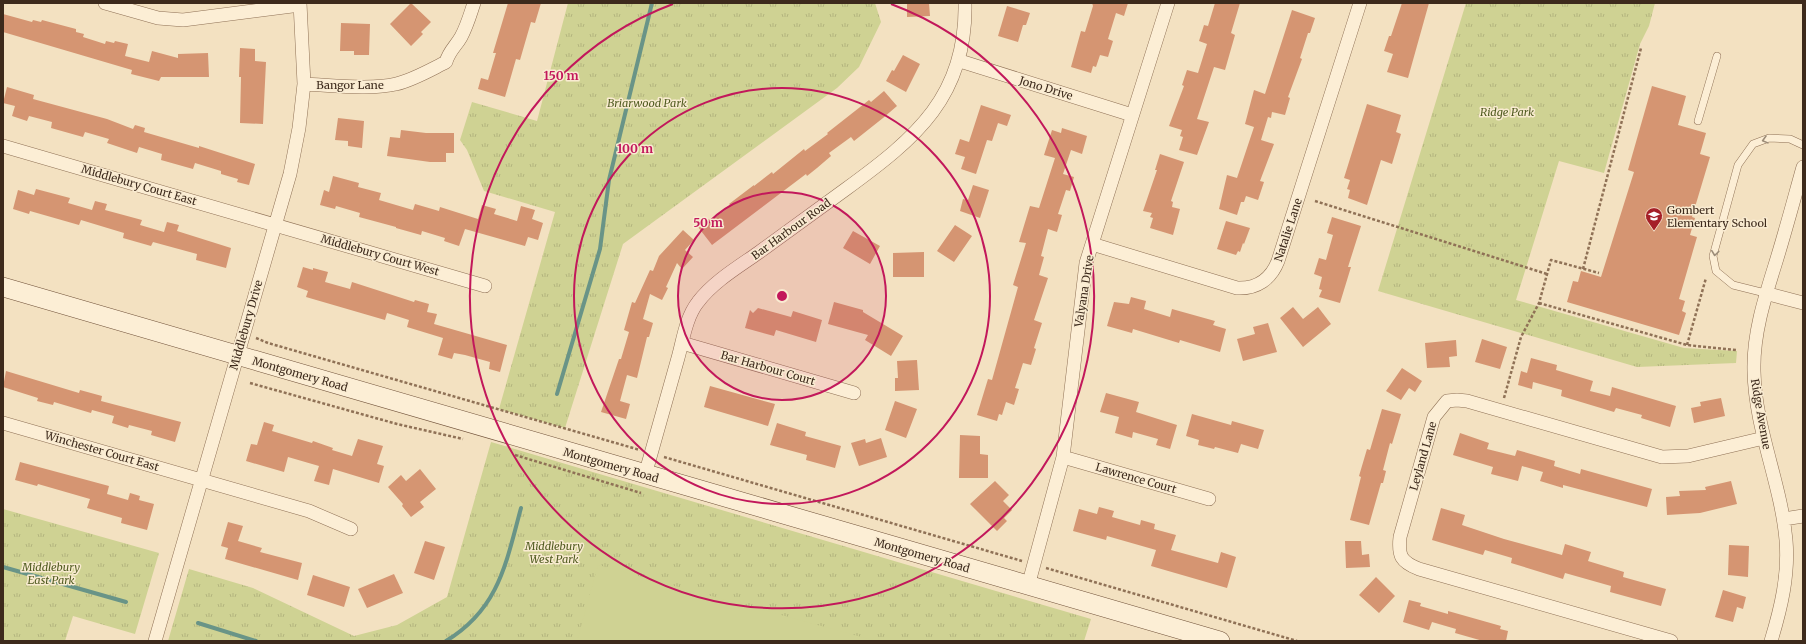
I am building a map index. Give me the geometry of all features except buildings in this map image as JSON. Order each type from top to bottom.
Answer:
[{"type":"street","points":[[105,3],[158,18],[183,20],[300,4]]},
{"type":"street","name":"Bangor Lane","points":[[304,84],[380,86],[394,84],[406,81],[446,62],[448,55],[460,38],[469,20],[474,3]]},
{"type":"street","name":"Bar Harbour Road","points":[[645,475],[692,312],[704,294],[884,161],[908,140],[926,121],[940,102],[960,61],[964,33],[965,3]]},
{"type":"street","name":"Valyana Drive","points":[[1028,586],[1063,457],[1084,277],[1092,244],[1168,3]]},
{"type":"street","name":"Natalie Lane","points":[[1092,244],[1237,288],[1251,287],[1271,276],[1278,261],[1360,3]]},
{"type":"street","name":"Middlebury Drive","points":[[154,641],[290,174],[299,128],[304,84],[300,4]]},
{"type":"street","name":"Jono Drive","points":[[960,61],[1132,116]]},
{"type":"street","name":"Middlebury Court East","points":[[3,146],[276,224]]},
{"type":"street","name":"Ridge Avenue","points":[[1771,641],[1785,584],[1787,554],[1784,519],[1756,400],[1754,369],[1756,333],[1765,293],[1803,166]]},
{"type":"street","name":"Middlebury Court West","points":[[276,224],[485,286]]},
{"type":"street","name":"Montgomery Road","points":[[3,287],[645,475],[1220,641]]},
{"type":"street","points":[[1765,293],[1803,303]]},
{"type":"street","name":"Bar Harbour Court","points":[[682,343],[854,393]]},
{"type":"street","name":"Leyland Lane","points":[[1671,641],[1420,569],[1406,563],[1401,557],[1399,549],[1400,537],[1434,417],[1447,401],[1467,401],[1662,457],[1675,458],[1764,438]]},
{"type":"street","name":"Winchester Court East","points":[[3,423],[309,511],[351,529]]},
{"type":"street","name":"Lawrence Court","points":[[1063,457],[1209,500]]},
{"type":"street","points":[[1784,519],[1803,516]]},
{"type":"lane","points":[[1698,121],[1717,56]]},
{"type":"lane","points":[[1765,293],[1733,285],[1716,271],[1713,256],[1738,165],[1753,144],[1769,138],[1790,139],[1803,145]]},
{"type":"path","points":[[1582,269],[1641,48]]},
{"type":"path","points":[[1315,201],[1547,274]]},
{"type":"path","points":[[1504,398],[1521,337],[1539,303],[1551,260],[1599,273]]},
{"type":"path","points":[[1687,345],[1706,278]]},
{"type":"path","points":[[1539,303],[1687,345],[1736,350]]},
{"type":"path","points":[[256,338],[639,450]]},
{"type":"path","points":[[250,382],[397,424],[464,439]]},
{"type":"path","points":[[510,453],[641,493]]},
{"type":"path","points":[[664,457],[1022,561]]},
{"type":"path","points":[[1046,568],[1297,641]]},
{"type":"green space","name":"Briarwood Park","points":[[568,3],[875,3],[881,22],[859,67],[837,88],[623,244],[565,428],[499,409],[555,212],[484,191],[467,150],[460,140],[472,102],[537,121]]},
{"type":"green space","name":"Ridge Park","points":[[1466,3],[1655,3],[1649,26],[1640,44],[1604,173],[1559,161],[1516,300],[1684,348],[1737,351],[1736,363],[1637,367],[1378,291]]},
{"type":"green space","name":"Middlebury West Park","points":[[491,442],[1091,619],[1084,641],[168,641],[189,569],[253,588],[354,636],[397,625],[447,597]]},
{"type":"green space","name":"Middlebury East Park","points":[[3,509],[159,553],[135,634],[73,616],[65,641],[3,641]]},
{"type":"green space","points":[[598,565],[876,641],[577,641]]},
{"type":"waterway","points":[[557,394],[600,249],[609,180],[652,3]]},
{"type":"waterway","points":[[446,641],[464,628],[478,614],[489,599],[505,566],[521,508]]},
{"type":"waterway","points":[[3,567],[126,602]]},
{"type":"waterway","points":[[198,623],[256,641]]},
{"type":"place","name":"Gombert Elementary School","points":[[1654,231]]}]
